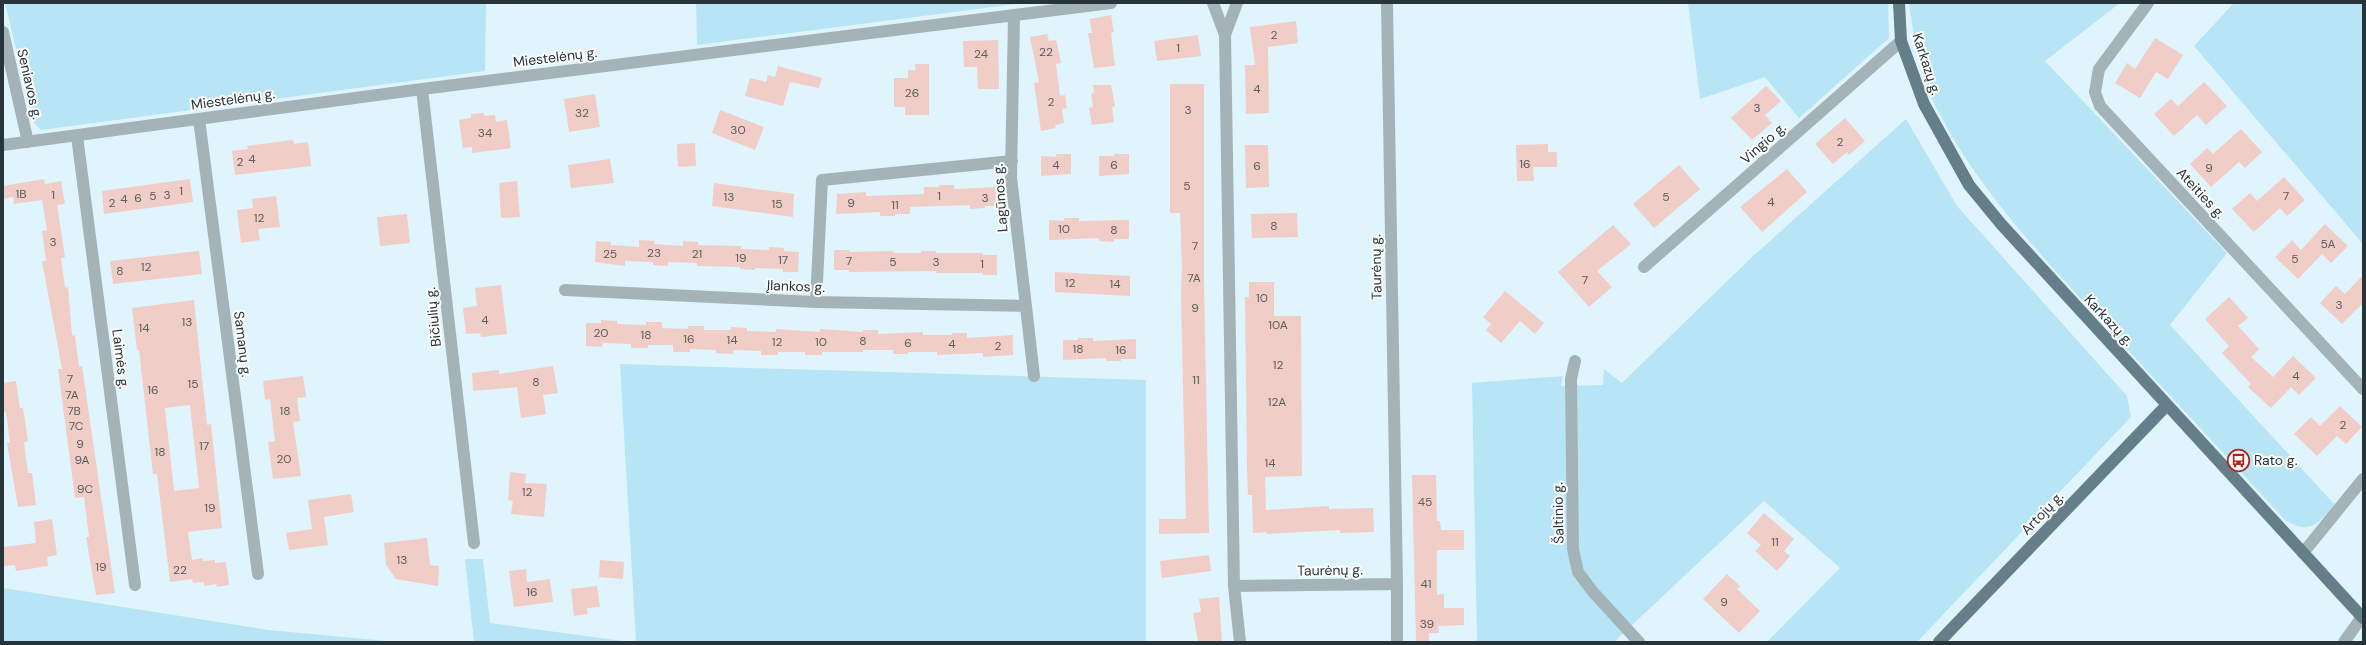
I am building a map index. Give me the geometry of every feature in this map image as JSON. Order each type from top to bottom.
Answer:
[{"type":"main road","name":"Karkazų g.","points":[[1899,3],[1901,41],[1924,104],[1969,185],[2006,230],[2363,618]]},
{"type":"main road","name":"Artojų g.","points":[[1939,642],[2167,405]]},
{"type":"street","name":"Miestelėnų g.","points":[[3,145],[422,89],[1111,3]]},
{"type":"street","points":[[1213,3],[1225,35],[1234,586],[1240,642]]},
{"type":"street","points":[[1225,35],[1237,3]]},
{"type":"street","name":"Taurėnų g.","points":[[1234,586],[1397,584],[1387,3]]},
{"type":"street","name":"Ateities g.","points":[[2148,3],[2099,69],[2095,92],[2100,106],[2363,388]]},
{"type":"street","name":"Lagūnos g.","points":[[1014,16],[1011,177],[1034,376]]},
{"type":"street","name":"Seniavos g.","points":[[3,32],[28,142]]},
{"type":"street","name":"Vingio g.","points":[[1644,267],[1901,41]]},
{"type":"street","name":"Bičiulių g.","points":[[422,89],[474,543]]},
{"type":"street","name":"Samanų g.","points":[[199,119],[258,574]]},
{"type":"street","name":"Laimės g.","points":[[77,136],[135,586]]},
{"type":"street","points":[[816,302],[822,180],[1012,162]]},
{"type":"street","name":"Įlankos g.","points":[[565,290],[816,302],[1026,306]]},
{"type":"street","name":"Šaltinio g.","points":[[1575,361],[1571,379],[1573,549],[1578,572],[1593,592],[1639,642]]},
{"type":"street","points":[[2303,553],[2363,479]]},
{"type":"street","points":[[1397,584],[1397,642]]},
{"type":"street","points":[[2344,642],[2363,618]]},
{"type":"shaded area","points":[[5,3],[486,3],[485,71],[41,130],[34,123]]},
{"type":"shaded area","points":[[696,3],[1023,3],[697,45]]},
{"type":"shaded area","points":[[1688,3],[1888,3],[1889,38],[1799,118],[1765,77],[1700,99]]},
{"type":"shaded area","points":[[1909,3],[2120,3],[2045,61],[2227,253],[2170,325],[2335,505],[2318,522],[2308,527],[2301,527],[2285,520],[2080,298],[2012,221],[1971,166],[1930,95],[1918,56]]},
{"type":"shaded area","points":[[2234,3],[2363,3],[2363,244],[2194,46]]},
{"type":"shaded area","points":[[1906,119],[1957,206],[2127,396],[2131,417],[1917,642],[1767,642],[1840,568],[1764,501],[1614,642],[1477,642],[1472,383],[1563,376],[1561,386],[1603,385],[1604,369],[1622,383],[1752,257]]},
{"type":"shaded area","points":[[620,364],[1146,380],[1146,642],[636,642]]},
{"type":"shaded area","points":[[465,559],[483,559],[490,623],[630,642],[474,642]]},
{"type":"shaded area","points":[[3,588],[268,630],[398,642],[3,642]]},
{"type":"building","points":[[1111,15],[1114,32],[1111,33],[1115,66],[1094,68],[1088,33],[1092,33],[1090,19]]},
{"type":"building","points":[[1296,21],[1298,43],[1268,47],[1269,113],[1246,114],[1245,65],[1255,65],[1250,27]]},
{"type":"building","points":[[1047,34],[1049,41],[1056,40],[1061,63],[1056,64],[1060,96],[1065,95],[1067,108],[1062,109],[1064,123],[1055,125],[1056,128],[1041,131],[1034,83],[1039,82],[1030,37]]},
{"type":"building","points":[[1198,35],[1201,56],[1157,61],[1154,41]]},
{"type":"building","points":[[2155,38],[2183,55],[2168,79],[2156,72],[2140,98],[2115,83],[2127,63],[2135,69]]},
{"type":"building","points":[[998,40],[999,89],[978,89],[977,67],[964,67],[963,41]]},
{"type":"building","points":[[915,64],[929,64],[929,115],[905,115],[905,107],[894,107],[894,78],[908,78],[908,70],[916,70]]},
{"type":"building","points":[[778,66],[822,78],[819,88],[790,82],[783,106],[745,96],[750,78],[766,82],[768,75],[775,77]]},
{"type":"building","points":[[2204,82],[2227,106],[2206,125],[2197,115],[2174,136],[2154,114],[2171,99],[2178,106]]},
{"type":"building","points":[[1170,84],[1204,84],[1204,284],[1209,533],[1159,534],[1159,519],[1186,519],[1181,296],[1182,265],[1180,213],[1170,213]]},
{"type":"building","points":[[1093,85],[1111,85],[1115,106],[1112,107],[1114,122],[1092,125],[1089,108],[1093,107],[1091,94],[1094,93]]},
{"type":"building","points":[[1766,86],[1781,101],[1765,115],[1772,123],[1752,140],[1731,118]]},
{"type":"building","points":[[595,94],[600,127],[569,132],[564,99]]},
{"type":"building","points":[[720,110],[764,127],[755,150],[712,133]]},
{"type":"building","points":[[483,113],[485,116],[495,115],[496,122],[507,120],[511,148],[472,153],[472,147],[463,148],[459,120],[471,118],[471,114]]},
{"type":"building","points":[[1845,118],[1865,141],[1849,155],[1847,152],[1833,164],[1815,144]]},
{"type":"building","points":[[2241,129],[2262,152],[2245,168],[2239,162],[2211,187],[2190,164],[2207,148],[2213,154]]},
{"type":"building","points":[[293,140],[294,144],[308,142],[311,166],[235,175],[232,151],[248,149],[247,146]]},
{"type":"building","points":[[695,143],[696,166],[678,167],[677,144]]},
{"type":"building","points":[[1548,144],[1548,152],[1557,152],[1557,167],[1533,167],[1534,181],[1517,181],[1516,145]]},
{"type":"building","points":[[1245,145],[1268,145],[1269,187],[1246,188]]},
{"type":"building","points":[[1056,154],[1071,154],[1071,174],[1041,176],[1041,156],[1056,157]]},
{"type":"building","points":[[1114,154],[1129,154],[1129,174],[1099,176],[1099,156],[1114,156]]},
{"type":"building","points":[[610,159],[614,183],[571,188],[568,165]]},
{"type":"building","points":[[1679,165],[1700,189],[1654,228],[1633,204]]},
{"type":"building","points":[[1787,169],[1807,192],[1762,232],[1740,207]]},
{"type":"building","points":[[2284,177],[2305,200],[2287,216],[2280,208],[2254,232],[2232,209],[2250,193],[2257,201]]},
{"type":"building","points":[[44,179],[45,184],[61,181],[65,204],[57,205],[65,257],[61,258],[65,288],[68,287],[72,336],[75,335],[79,367],[82,366],[115,593],[96,595],[86,537],[89,537],[84,497],[75,498],[58,369],[62,369],[42,261],[46,261],[42,231],[47,230],[42,200],[14,204],[13,197],[3,199],[3,186]]},
{"type":"building","points":[[190,179],[193,202],[104,214],[102,191]]},
{"type":"building","points":[[517,181],[520,217],[501,218],[499,183]]},
{"type":"building","points":[[714,183],[794,194],[793,217],[712,206]]},
{"type":"building","points":[[939,185],[954,185],[954,189],[1000,187],[999,206],[985,206],[985,208],[970,209],[970,205],[910,207],[910,214],[895,214],[895,216],[880,216],[880,212],[836,214],[837,194],[866,192],[866,196],[924,194],[924,187],[939,187]]},
{"type":"building","points":[[276,196],[280,227],[258,229],[260,240],[241,243],[237,210],[253,208],[252,199]]},
{"type":"building","points":[[1297,213],[1298,237],[1252,238],[1251,214]]},
{"type":"building","points":[[407,214],[410,243],[380,246],[377,217]]},
{"type":"building","points":[[1064,218],[1079,218],[1079,221],[1129,220],[1129,239],[1114,239],[1114,242],[1099,241],[1099,238],[1049,240],[1049,220],[1064,221]]},
{"type":"building","points":[[2325,224],[2348,246],[2331,263],[2322,254],[2298,279],[2275,257],[2292,240],[2301,250]]},
{"type":"building","points":[[1613,225],[1631,244],[1597,271],[1612,287],[1589,307],[1558,272]]},
{"type":"building","points":[[639,240],[655,241],[654,244],[683,246],[683,241],[698,242],[698,245],[741,246],[741,249],[769,250],[769,247],[784,248],[784,251],[799,252],[798,272],[783,272],[783,269],[755,268],[755,270],[740,269],[740,267],[697,266],[697,263],[668,262],[668,266],[653,265],[653,262],[625,261],[625,266],[595,262],[596,241],[611,242],[611,245],[639,247]]},
{"type":"building","points":[[834,250],[849,250],[849,252],[893,251],[893,253],[921,253],[921,251],[936,251],[936,253],[983,253],[983,255],[997,255],[997,275],[983,275],[983,273],[936,273],[936,271],[849,272],[849,270],[834,270]]},
{"type":"building","points":[[199,251],[202,274],[113,284],[110,261]]},
{"type":"building","points":[[1055,272],[1130,276],[1130,296],[1055,292]]},
{"type":"building","points":[[2363,275],[2363,303],[2342,324],[2320,303],[2336,286],[2345,294]]},
{"type":"building","points":[[1249,282],[1274,282],[1274,316],[1301,316],[1302,476],[1265,477],[1266,510],[1329,506],[1329,509],[1373,508],[1374,532],[1340,533],[1340,530],[1267,534],[1267,532],[1253,533],[1252,495],[1248,495],[1247,469],[1245,297],[1249,297]]},
{"type":"building","points":[[501,285],[507,334],[481,337],[480,333],[466,334],[463,308],[477,306],[475,288]]},
{"type":"building","points":[[1505,291],[1544,323],[1535,334],[1520,321],[1501,343],[1486,330],[1491,324],[1483,317]]},
{"type":"building","points":[[2229,297],[2248,318],[2238,326],[2259,349],[2251,357],[2273,377],[2293,356],[2316,378],[2299,395],[2291,387],[2271,408],[2248,387],[2251,384],[2222,353],[2229,346],[2205,319]]},
{"type":"building","points":[[194,300],[207,425],[211,424],[222,528],[188,532],[192,560],[203,558],[203,561],[215,560],[215,563],[226,562],[229,585],[217,587],[216,584],[204,586],[204,582],[193,583],[192,579],[170,582],[157,474],[153,474],[139,350],[137,350],[132,308]],"holes":[[[190,405],[199,488],[174,491],[165,408]]]},
{"type":"building","points":[[601,320],[617,321],[617,324],[646,325],[646,322],[662,322],[662,328],[688,329],[688,326],[704,326],[704,330],[731,330],[731,327],[747,328],[747,331],[776,332],[776,329],[820,332],[820,329],[863,332],[863,330],[878,330],[878,334],[923,332],[923,335],[952,335],[952,333],[967,333],[967,338],[1013,335],[1013,355],[983,357],[983,353],[937,355],[937,352],[908,352],[908,354],[893,354],[893,350],[863,350],[863,352],[822,352],[822,355],[805,355],[805,352],[778,352],[778,355],[761,355],[761,351],[733,350],[733,354],[716,353],[716,350],[690,349],[690,352],[673,352],[673,345],[648,345],[648,348],[631,348],[631,344],[603,343],[602,347],[586,346],[586,323],[601,323]]},
{"type":"building","points":[[1078,338],[1093,338],[1093,341],[1136,339],[1136,359],[1121,359],[1121,361],[1106,361],[1106,358],[1063,360],[1063,340],[1078,340]]},
{"type":"building","points":[[553,366],[558,393],[543,395],[546,414],[521,418],[517,387],[473,391],[472,373],[499,370],[499,374]]},
{"type":"building","points":[[303,376],[306,397],[297,398],[300,421],[293,422],[301,476],[273,479],[268,442],[275,441],[270,399],[265,400],[263,381]]},
{"type":"building","points":[[16,381],[20,408],[23,408],[28,441],[24,442],[28,473],[32,473],[36,505],[18,507],[7,443],[10,443],[6,412],[3,412],[3,383]]},
{"type":"building","points":[[2340,406],[2362,427],[2346,444],[2337,436],[2317,456],[2294,434],[2311,417],[2320,426]]},
{"type":"building","points":[[510,472],[526,474],[525,483],[547,484],[544,517],[511,514],[513,501],[508,500]]},
{"type":"building","points":[[1412,475],[1436,475],[1437,521],[1440,521],[1441,530],[1464,530],[1464,550],[1437,550],[1437,595],[1444,594],[1444,608],[1464,608],[1464,625],[1438,626],[1439,633],[1429,633],[1429,642],[1416,642]]},
{"type":"building","points":[[351,494],[354,512],[324,517],[328,545],[289,550],[286,533],[312,529],[308,500]]},
{"type":"building","points":[[1764,513],[1794,539],[1784,551],[1790,556],[1777,571],[1755,551],[1761,545],[1747,533]]},
{"type":"building","points":[[52,519],[57,555],[47,557],[48,566],[16,571],[15,565],[3,566],[3,547],[36,543],[34,522]]},
{"type":"building","points":[[427,538],[430,565],[439,566],[438,586],[396,579],[386,565],[384,543]]},
{"type":"building","points":[[1209,555],[1211,571],[1162,578],[1160,561]]},
{"type":"building","points":[[600,560],[624,562],[623,579],[599,577]]},
{"type":"building","points":[[526,569],[527,582],[550,579],[553,602],[514,607],[509,571]]},
{"type":"building","points":[[1727,574],[1740,586],[1737,589],[1760,611],[1739,633],[1703,599]]},
{"type":"building","points":[[597,586],[600,607],[587,608],[588,614],[574,616],[571,589]]},
{"type":"building","points":[[1219,597],[1222,642],[1198,642],[1193,613],[1201,612],[1199,599]]},
{"type":"place","name":"Rato g.","points":[[2239,460]]}]
